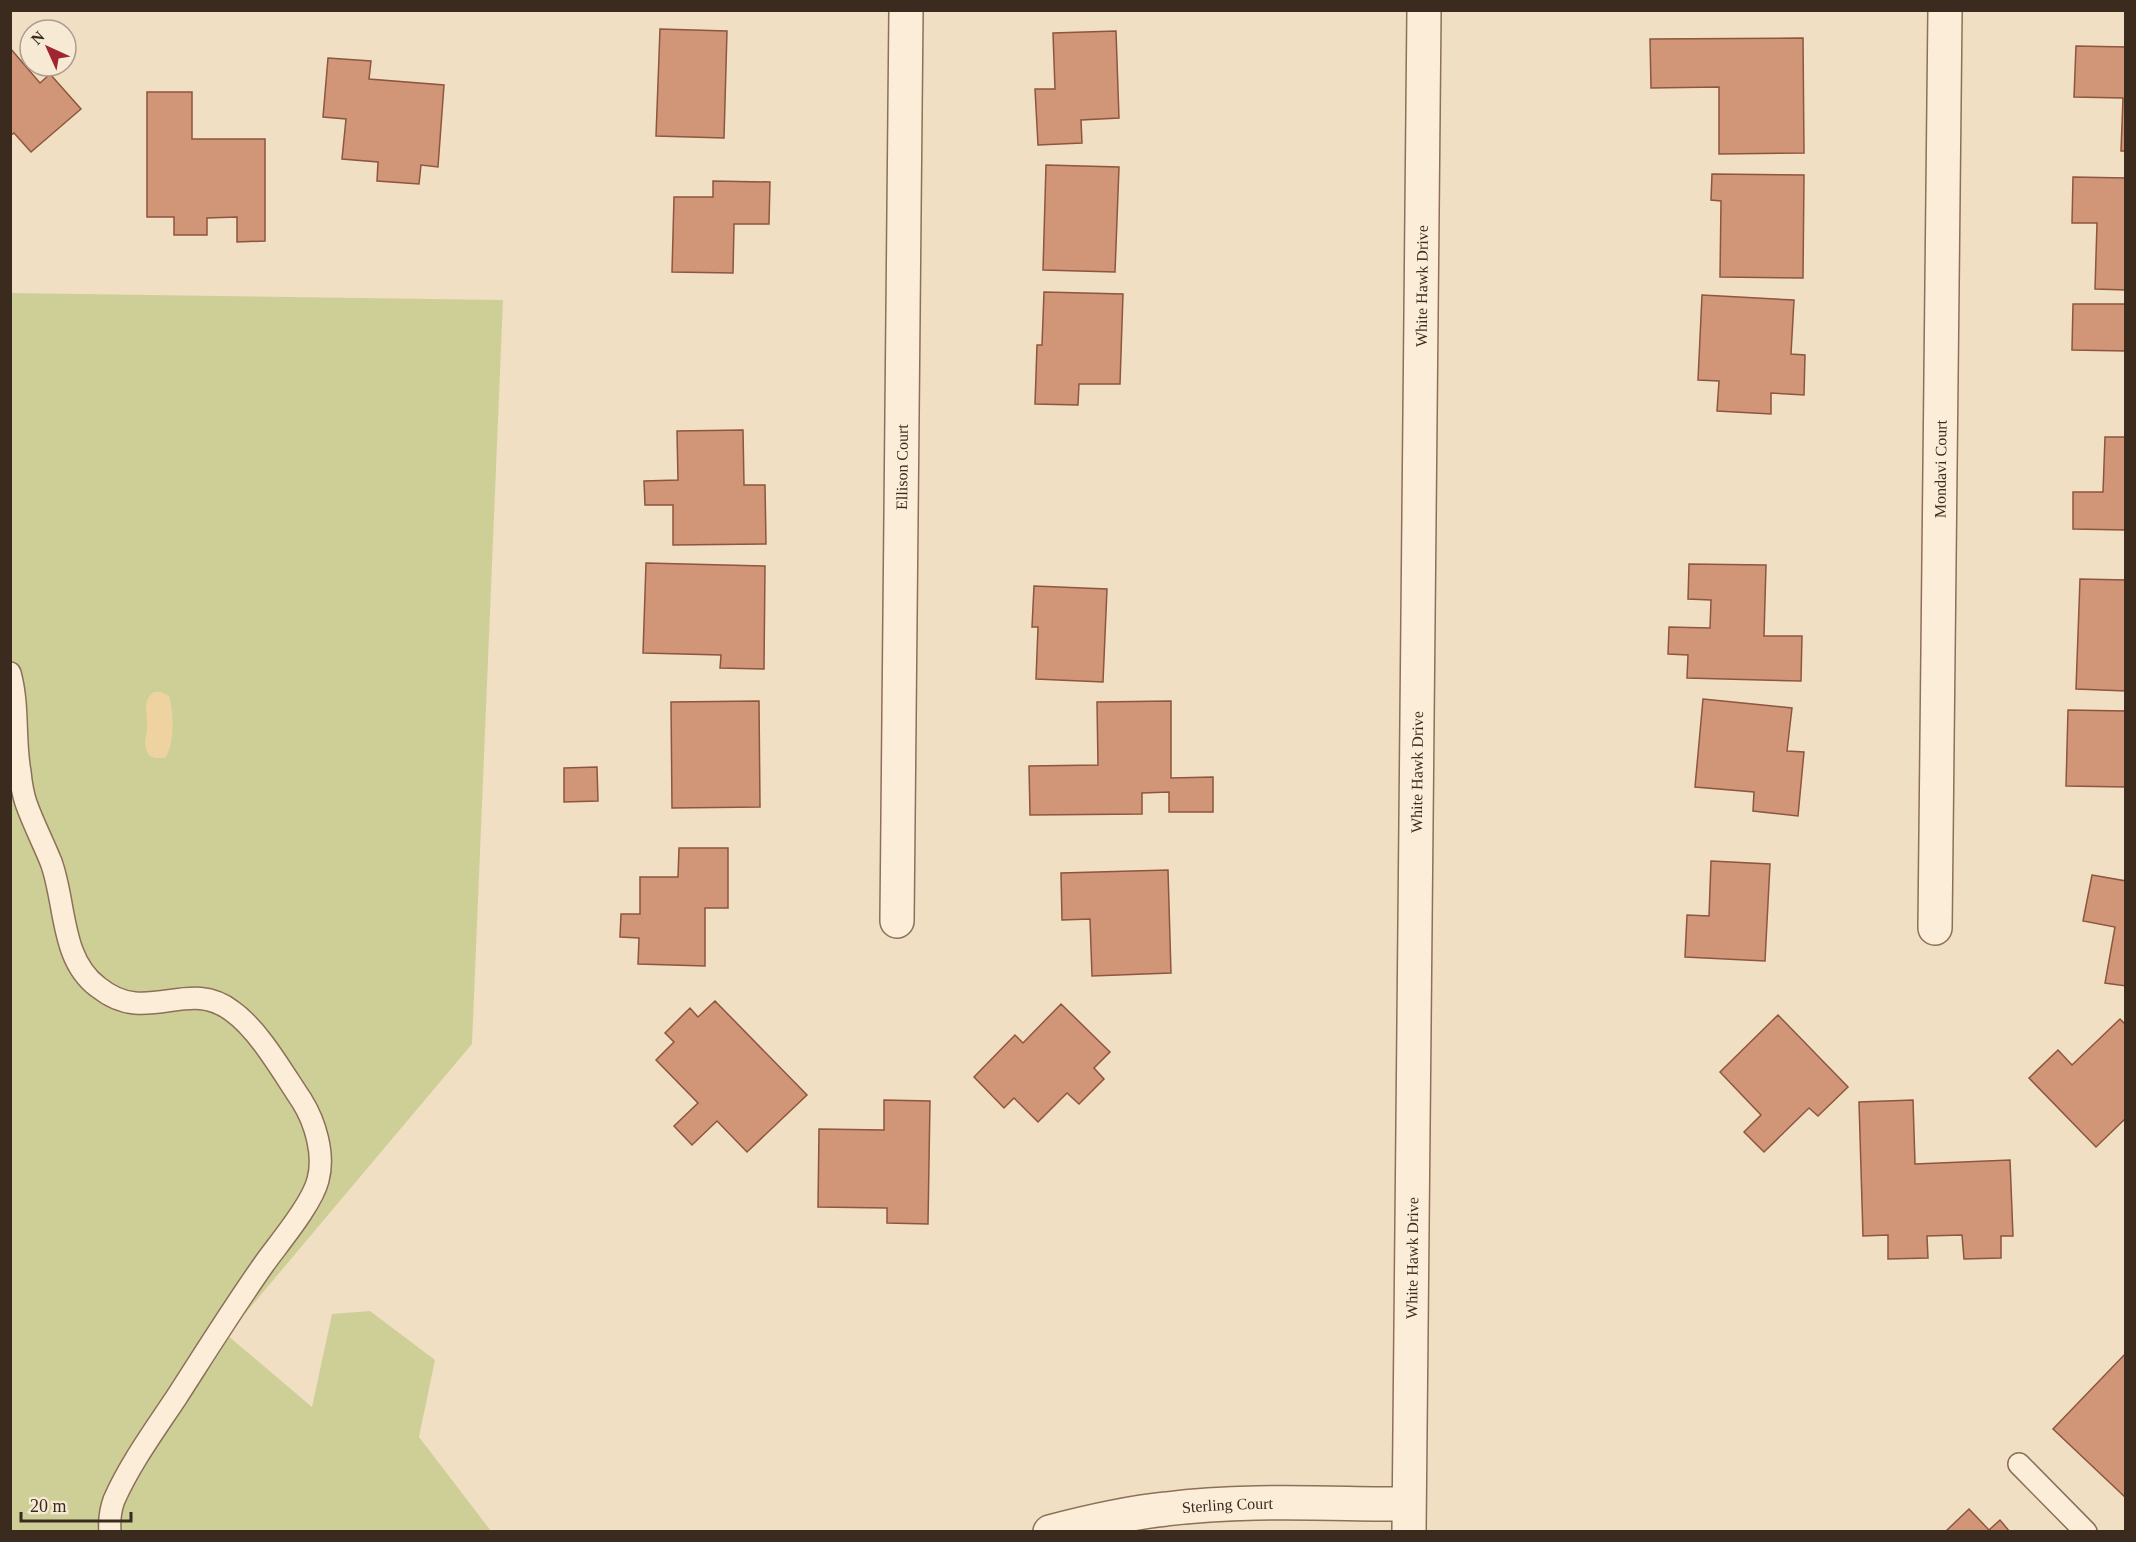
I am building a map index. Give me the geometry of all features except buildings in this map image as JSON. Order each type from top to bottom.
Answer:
[{"type":"street","name":"Ellison Court","points":[[897,921],[906,10]]},
{"type":"street","name":"White Hawk Drive","points":[[1409,1518],[1424,10]]},
{"type":"street","name":"Mondavi Court","points":[[1935,928],[1945,10]]},
{"type":"street","name":"Sterling Court","points":[[1050,1532],[1085,1522],[1167,1509],[1238,1504],[1409,1518]]},
{"type":"lane","points":[[10,673],[14,688],[19,769],[25,802],[51,864],[71,948],[81,969],[99,988],[124,1002],[148,1003],[187,997],[205,999],[233,1011],[261,1041],[308,1111],[317,1139],[320,1160],[318,1180],[297,1218],[246,1290],[136,1458],[114,1501],[110,1514],[110,1532]]},
{"type":"lane","points":[[2019,1464],[2086,1532]]},
{"type":"green space","points":[[11,293],[503,300],[472,1044],[227,1335],[312,1407],[332,1314],[370,1311],[435,1360],[419,1437],[491,1531],[11,1532]]},
{"type":"sand","points":[[154,692],[161,692],[169,696],[171,702],[172,737],[165,758],[150,756],[146,747],[147,702]]}]
